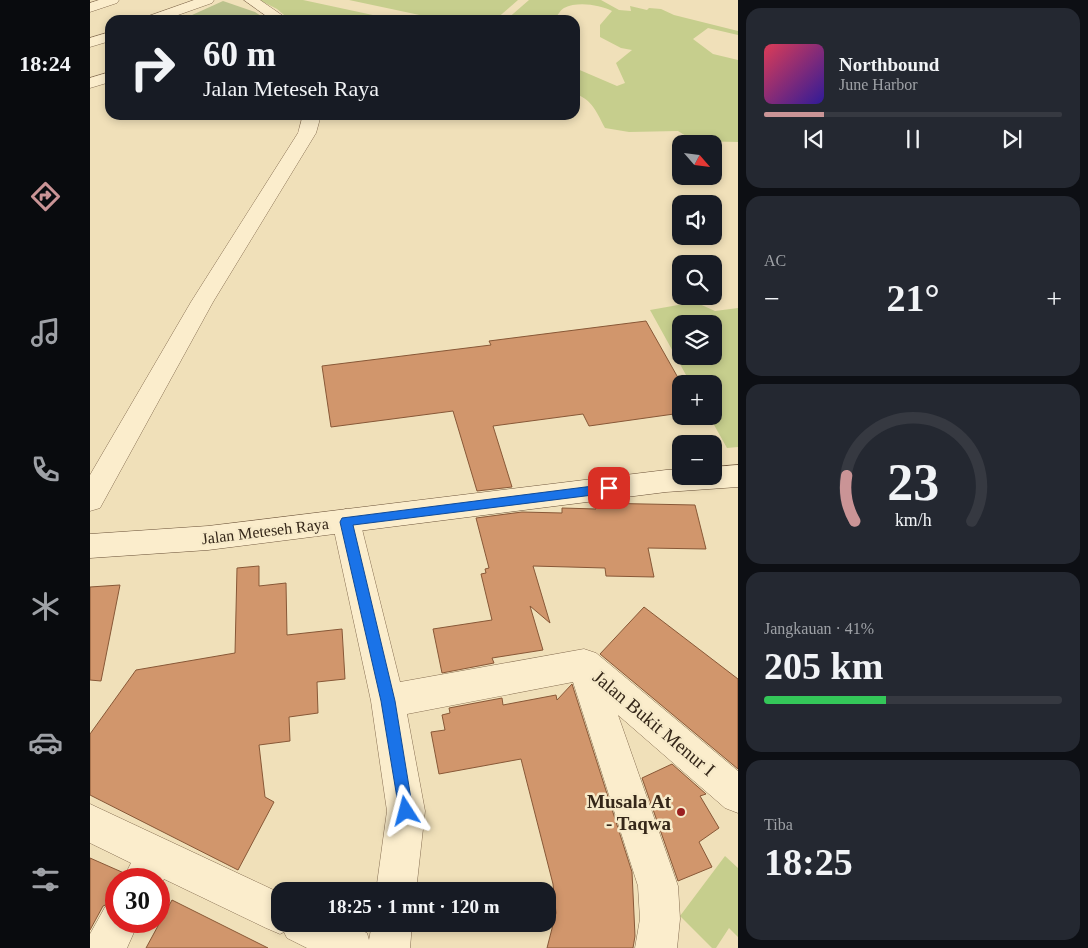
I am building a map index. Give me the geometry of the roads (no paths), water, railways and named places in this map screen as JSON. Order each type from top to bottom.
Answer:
[{"type":"street","points":[[90,8],[112,0]]},
{"type":"street","points":[[165,15],[207,0]]},
{"type":"street","points":[[251,0],[274,15]]},
{"type":"street","points":[[90,43],[105,38]]},
{"type":"street","points":[[90,83],[105,78]]},
{"type":"street","points":[[90,500],[202,302],[307,133],[311,120]]},
{"type":"street","name":"Jalan Meteseh Raya","points":[[90,546],[208,538],[666,481],[738,476]]},
{"type":"street","points":[[346,522],[388,701],[406,811],[397,882]]},
{"type":"street","points":[[584,664],[658,886],[660,918],[656,948]]},
{"type":"street","name":"Jalan Bukit Menur I","points":[[388,701],[584,664],[738,795]]},
{"type":"street","points":[[90,823],[149,867],[271,911]]},
{"type":"street","points":[[318,932],[352,948]]},
{"type":"street","points":[[389,948],[391,932]]},
{"type":"street","points":[[105,948],[113,933]]},
{"type":"place","name":"Musala At - Taqwa","points":[[681,812]]}]
